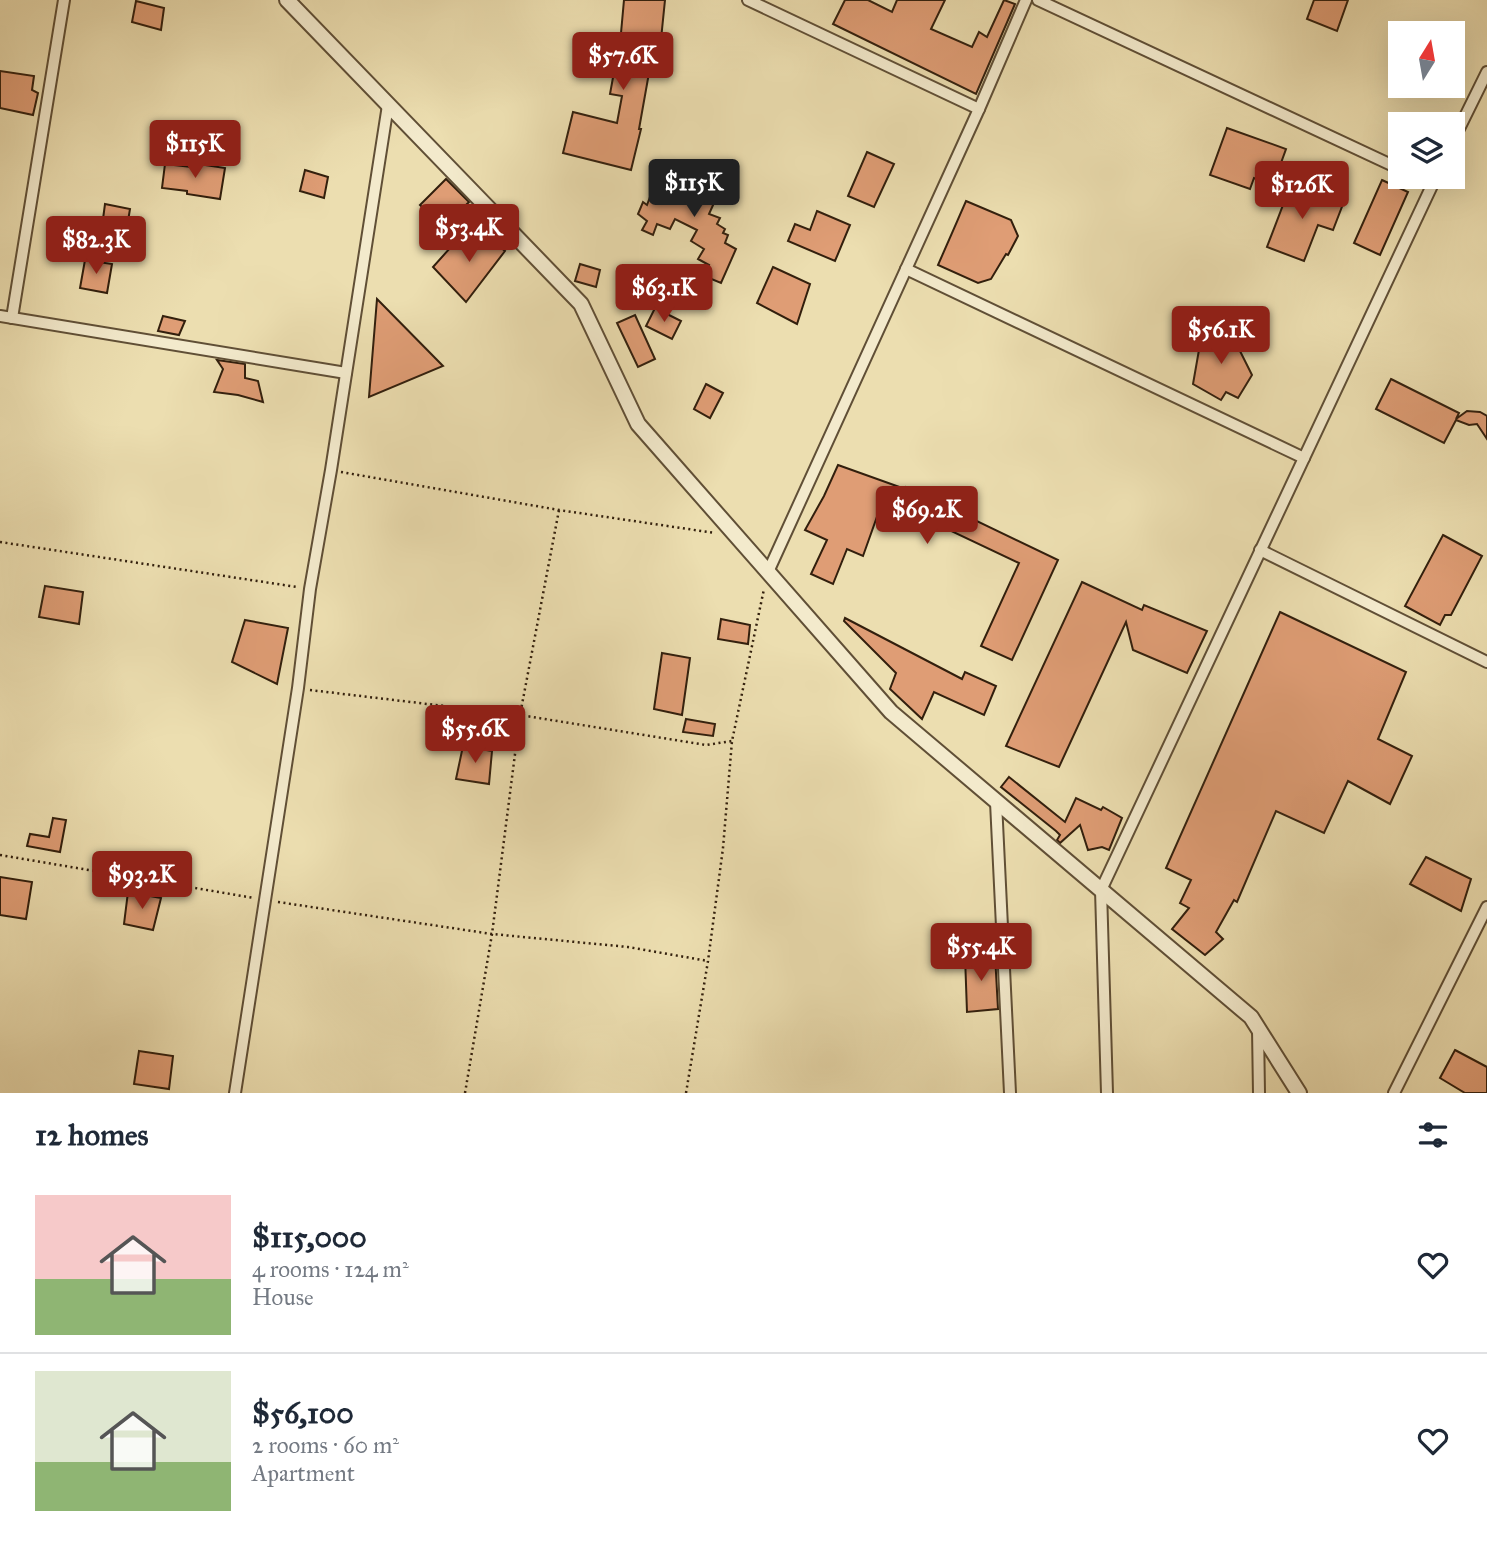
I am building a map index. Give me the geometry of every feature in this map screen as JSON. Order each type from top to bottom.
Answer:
[{"type":"street","points":[[64,0],[6,317],[346,373]]},
{"type":"street","points":[[286,0],[582,304],[638,424],[891,712],[1251,1017],[1299,1093]]},
{"type":"street","points":[[748,0],[979,109]]},
{"type":"street","points":[[768,572],[1026,0]]},
{"type":"street","points":[[1038,0],[1388,163]]},
{"type":"street","points":[[1465,117],[1487,72]]},
{"type":"street","points":[[235,1093],[298,688],[310,589],[388,105]]},
{"type":"street","points":[[1107,1093],[1101,890],[1430,189]]},
{"type":"street","points":[[906,269],[1304,458]]},
{"type":"street","points":[[1261,550],[1487,662]]},
{"type":"street","points":[[996,802],[1010,1093]]},
{"type":"street","points":[[1394,1093],[1487,907]]},
{"type":"street","points":[[1258,1028],[1259,1093]]},
{"type":"path","points":[[331,470],[559,510],[735,536]]},
{"type":"path","points":[[465,1093],[492,934],[520,715],[559,510]]},
{"type":"path","points":[[0,542],[310,589]]},
{"type":"path","points":[[686,1093],[723,848],[732,741],[768,572]]},
{"type":"path","points":[[298,688],[520,715],[706,746],[732,741]]},
{"type":"path","points":[[0,855],[265,900],[492,934],[628,947],[708,961]]},
{"type":"building","points":[[624,0],[665,0],[659,59],[652,56],[641,129],[631,170],[563,153],[573,112],[617,123],[622,96],[610,94],[614,72],[629,75],[634,49],[620,44]]},
{"type":"building","points":[[845,0],[868,0],[892,12],[897,0],[945,0],[931,29],[972,47],[979,32],[987,37],[1004,0],[1015,4],[976,94],[833,24]]},
{"type":"building","points":[[1314,0],[1348,0],[1337,31],[1307,19]]},
{"type":"building","points":[[136,1],[164,8],[161,30],[132,22]]},
{"type":"building","points":[[0,71],[34,76],[32,90],[38,93],[33,115],[0,108]]},
{"type":"building","points":[[1227,128],[1286,149],[1273,185],[1254,178],[1250,189],[1210,175]]},
{"type":"building","points":[[867,152],[894,164],[874,207],[848,196]]},
{"type":"building","points":[[192,163],[225,168],[220,199],[162,188],[165,164],[191,167]]},
{"type":"building","points":[[688,165],[723,183],[709,214],[720,218],[717,224],[725,229],[723,233],[728,235],[725,243],[736,249],[721,283],[704,276],[709,265],[698,259],[704,249],[691,241],[697,230],[675,219],[670,229],[657,224],[653,235],[642,230],[647,221],[638,214],[643,202],[647,205],[650,197],[658,200],[659,196],[668,199],[668,194],[674,196]]},
{"type":"building","points":[[305,170],[328,177],[324,198],[300,191]]},
{"type":"building","points":[[446,179],[469,202],[463,208],[468,213],[448,233],[420,205]]},
{"type":"building","points":[[1382,180],[1388,183],[1388,189],[1408,192],[1380,255],[1354,243]]},
{"type":"building","points":[[1291,184],[1343,204],[1333,230],[1318,225],[1304,261],[1267,247]]},
{"type":"building","points":[[966,201],[1011,220],[1018,236],[991,279],[978,283],[938,265]]},
{"type":"building","points":[[105,204],[130,209],[125,239],[101,234]]},
{"type":"building","points":[[817,211],[850,225],[835,261],[788,241],[795,224],[810,230]]},
{"type":"building","points":[[481,231],[505,251],[466,302],[433,267],[459,238],[469,245]]},
{"type":"building","points":[[85,260],[112,264],[107,293],[80,288]]},
{"type":"building","points":[[580,264],[600,270],[596,287],[575,281]]},
{"type":"building","points":[[773,267],[810,284],[797,324],[757,303]]},
{"type":"building","points":[[377,299],[443,366],[369,397]]},
{"type":"building","points":[[655,308],[681,321],[672,339],[646,326]]},
{"type":"building","points":[[635,315],[655,359],[638,367],[617,323]]},
{"type":"building","points":[[163,316],[185,321],[179,335],[158,331]]},
{"type":"building","points":[[1203,327],[1235,341],[1252,375],[1238,398],[1226,392],[1221,400],[1193,384]]},
{"type":"building","points":[[217,360],[245,364],[245,378],[258,381],[263,402],[214,392],[223,369]]},
{"type":"building","points":[[1391,379],[1459,413],[1456,419],[1467,411],[1480,412],[1487,416],[1487,439],[1477,424],[1469,425],[1456,420],[1444,443],[1376,409]]},
{"type":"building","points":[[706,384],[723,393],[710,418],[694,409]]},
{"type":"building","points":[[838,465],[905,489],[906,487],[1058,560],[1012,660],[981,646],[1019,563],[888,501],[883,515],[878,514],[863,556],[847,549],[833,584],[811,574],[827,540],[805,530]]},
{"type":"building","points":[[1443,535],[1482,556],[1451,615],[1445,615],[1440,625],[1405,606]]},
{"type":"building","points":[[1082,582],[1142,610],[1144,605],[1207,631],[1187,673],[1133,650],[1126,622],[1059,767],[1006,746]]},
{"type":"building","points":[[45,586],[83,592],[79,624],[39,617]]},
{"type":"building","points":[[1280,612],[1406,672],[1378,739],[1412,756],[1390,804],[1348,781],[1324,833],[1276,811],[1237,902],[1234,900],[1216,932],[1223,939],[1205,955],[1172,929],[1189,908],[1180,903],[1191,880],[1166,868]]},
{"type":"building","points":[[845,618],[962,679],[965,672],[996,686],[984,715],[934,692],[922,719],[890,689],[896,673],[844,621]]},
{"type":"building","points":[[721,619],[750,625],[748,644],[718,639]]},
{"type":"building","points":[[245,620],[288,628],[277,684],[232,662]]},
{"type":"building","points":[[662,653],[690,658],[682,715],[654,709]]},
{"type":"building","points":[[686,719],[715,724],[713,736],[683,732]]},
{"type":"building","points":[[463,746],[492,751],[489,784],[456,779]]},
{"type":"building","points":[[1009,777],[1065,822],[1076,798],[1101,810],[1103,807],[1122,818],[1109,850],[1102,847],[1088,850],[1080,825],[1060,843],[1057,840],[1060,835],[1056,831],[1001,787]]},
{"type":"building","points":[[53,818],[66,820],[60,852],[27,846],[30,834],[49,837]]},
{"type":"building","points":[[1426,857],[1471,879],[1461,911],[1410,884]]},
{"type":"building","points":[[0,877],[32,882],[26,919],[0,915]]},
{"type":"building","points":[[128,892],[161,898],[153,930],[124,924]]},
{"type":"building","points":[[995,955],[998,1009],[967,1012],[965,956]]},
{"type":"building","points":[[1455,1050],[1487,1067],[1487,1093],[1465,1093],[1440,1078]]},
{"type":"building","points":[[139,1051],[173,1056],[169,1089],[134,1084]]}]
